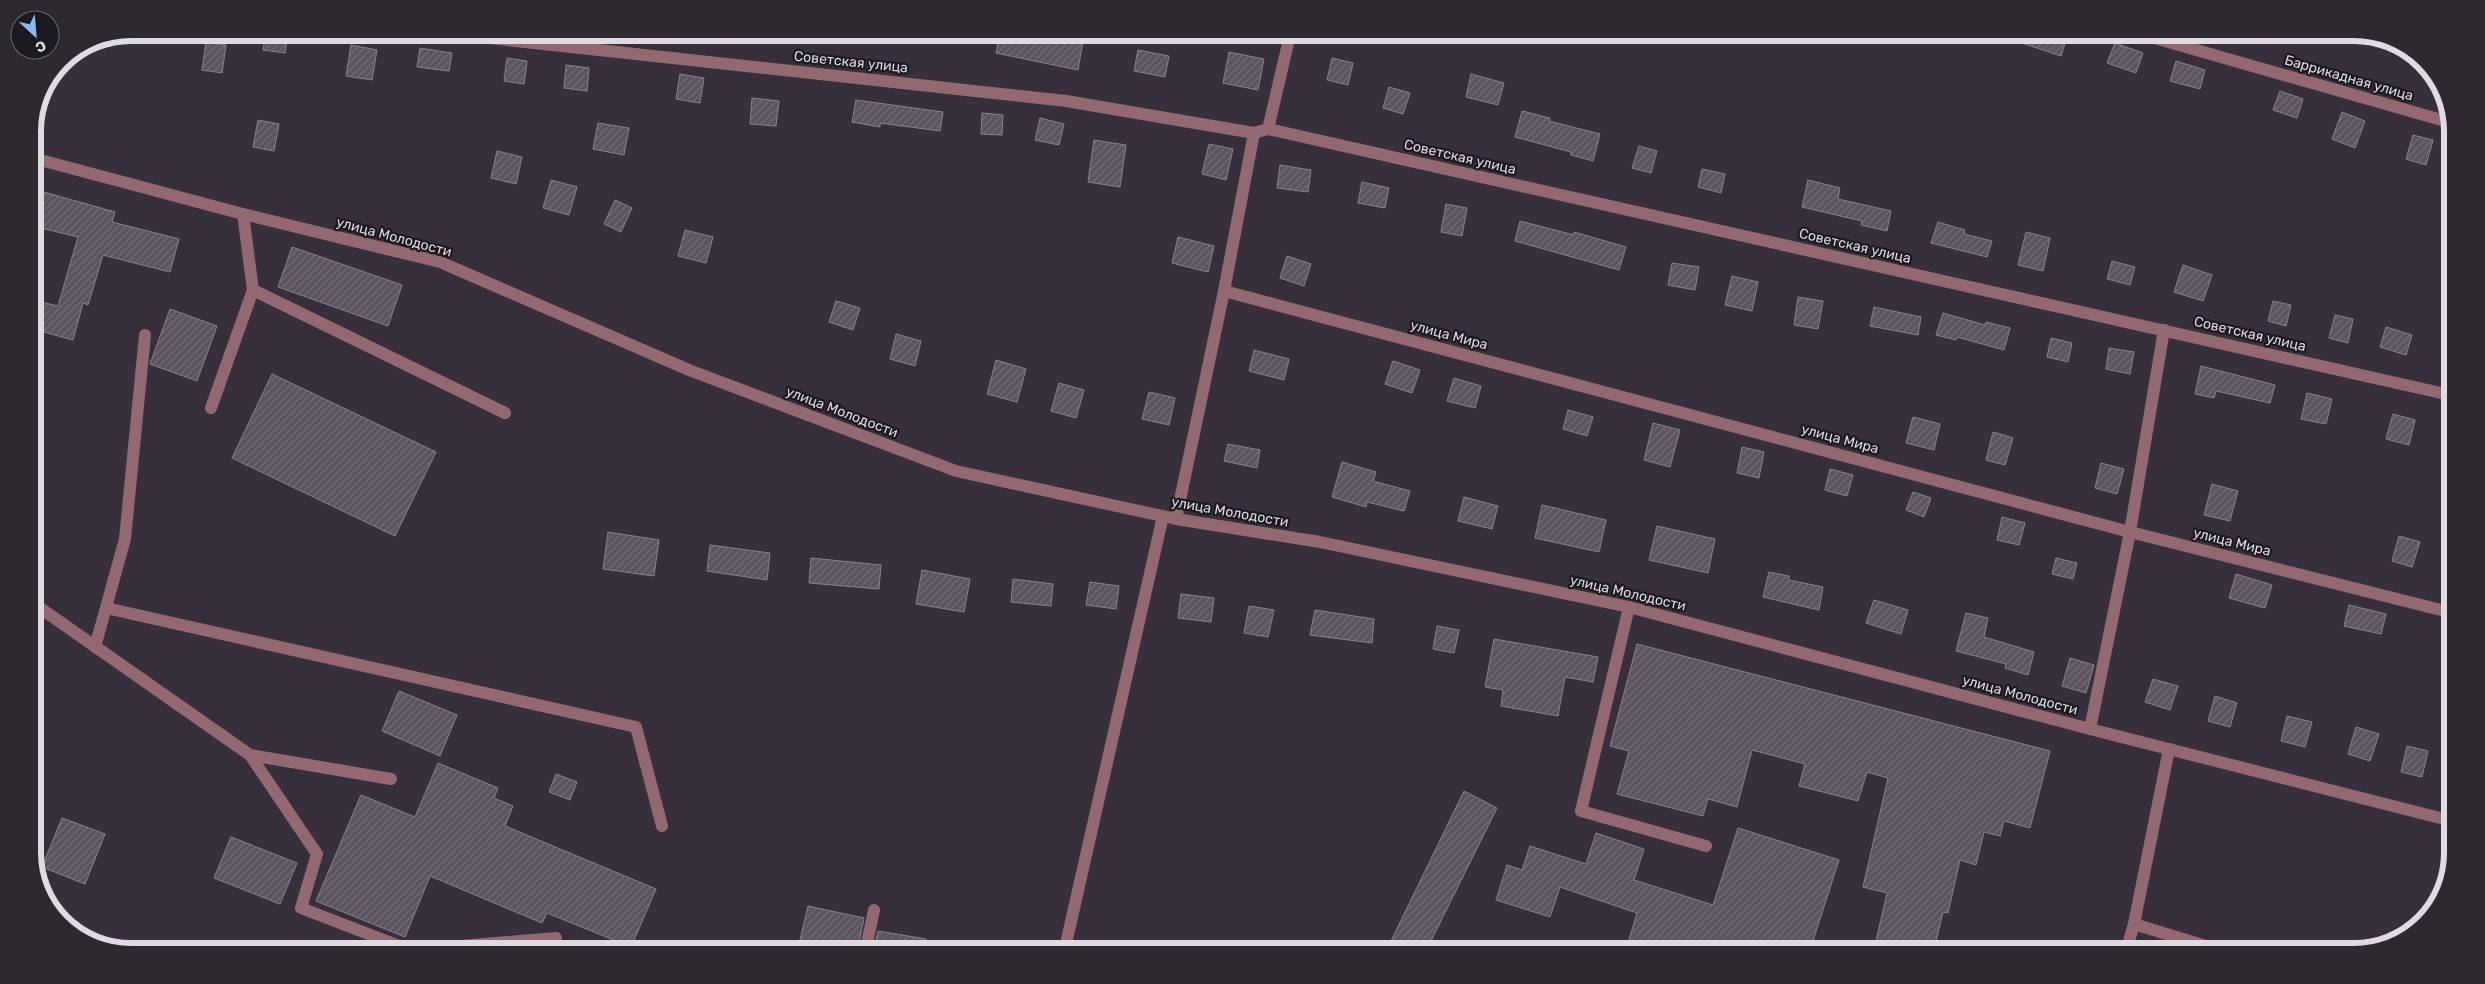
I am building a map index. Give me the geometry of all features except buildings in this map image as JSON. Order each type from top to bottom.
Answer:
[{"type":"street","name":"Советская улица","points":[[516,41],[1066,101],[1254,133],[1268,129],[2444,394]]},
{"type":"street","points":[[1268,129],[1289,41]]},
{"type":"street","name":"Баррикадная улица","points":[[2165,41],[2443,120]]},
{"type":"street","points":[[1176,519],[1224,291],[1254,133]]},
{"type":"street","name":"улица Молодости","points":[[41,160],[243,214],[440,262],[689,370],[956,471],[1176,519],[1320,542],[1629,607],[2090,729],[2444,819]]},
{"type":"street","points":[[211,408],[253,290],[243,214]]},
{"type":"street","points":[[253,290],[505,413]]},
{"type":"street","name":"улица Мира","points":[[1224,291],[2130,532],[2444,611]]},
{"type":"street","points":[[2090,729],[2130,532],[2164,330]]},
{"type":"street","points":[[95,647],[125,539],[145,335]]},
{"type":"street","points":[[1066,943],[1163,516]]},
{"type":"street","points":[[1629,607],[1581,811],[1706,846]]},
{"type":"street","points":[[106,608],[636,727],[662,826]]},
{"type":"street","points":[[41,609],[250,755],[317,854],[301,908],[392,943]]},
{"type":"street","points":[[2128,943],[2134,924],[2169,748]]},
{"type":"street","points":[[250,755],[391,778]]},
{"type":"street","points":[[867,943],[874,910]]},
{"type":"street","points":[[2134,924],[2196,943]]},
{"type":"street","points":[[497,943],[556,938]]}]
